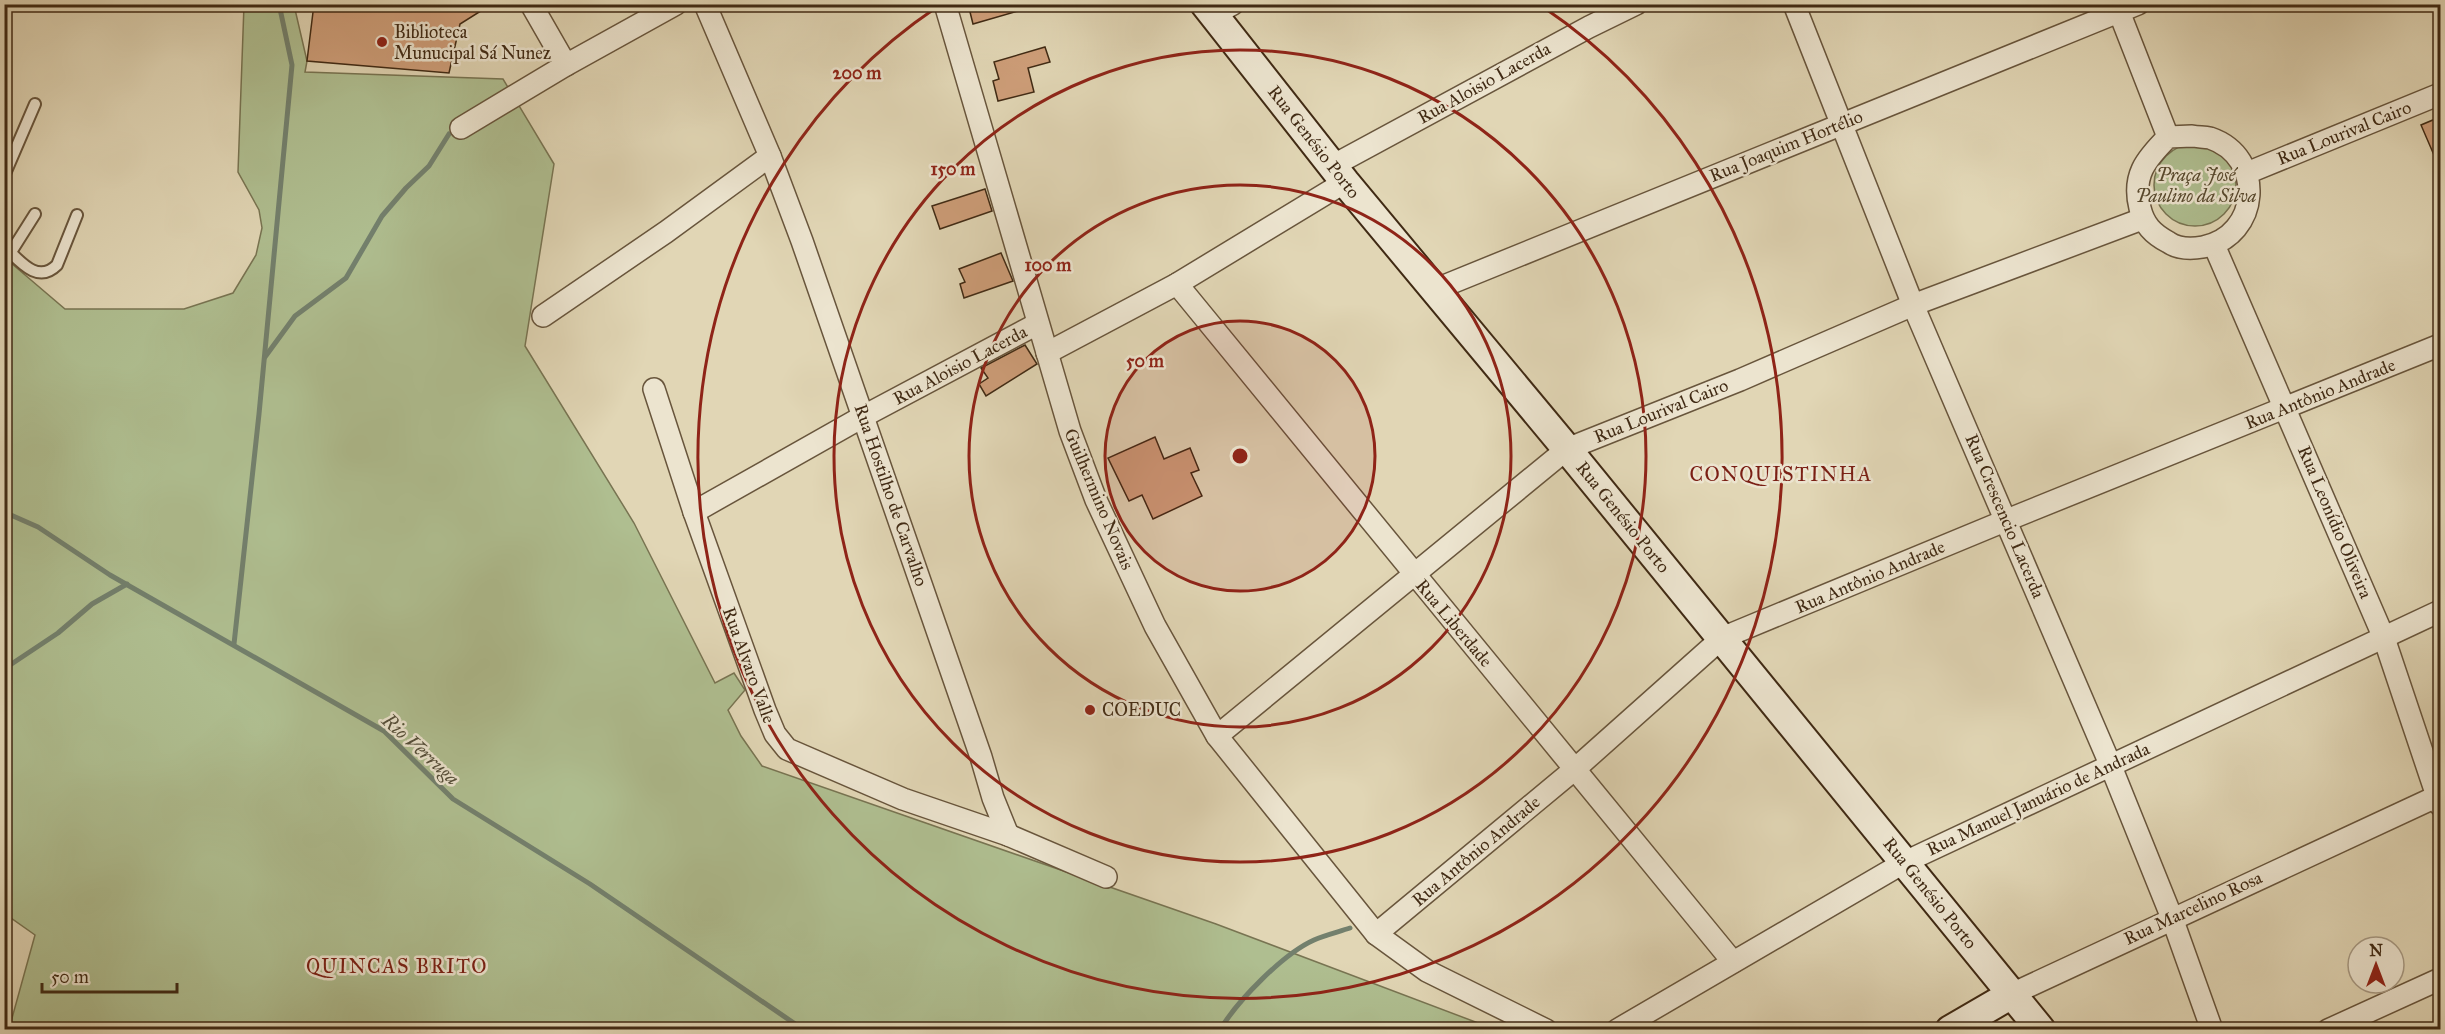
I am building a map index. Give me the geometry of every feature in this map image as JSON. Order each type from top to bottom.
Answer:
[{"type":"street","points":[[531,4],[566,65]]},
{"type":"street","points":[[461,128],[566,65],[676,4]]},
{"type":"street","name":"Rua Hostilho de Carvalho","points":[[705,4],[770,156],[864,416],[993,798],[1008,835]]},
{"type":"street","name":"Guilhermino Novais","points":[[945,4],[1070,431],[1096,500],[1155,626],[1217,736],[1376,934],[1427,971],[1546,1029]]},
{"type":"street","name":"Rua Aloisio Lacerda","points":[[1047,353],[1177,284],[1340,174],[1589,27],[1636,4]]},
{"type":"street","name":"Rua Crescencio Lacerda","points":[[1794,4],[1913,305],[2110,764],[2172,918],[2212,1029]]},
{"type":"street","points":[[2124,7],[2168,137]]},
{"type":"street","name":"Rua Joaquim Hortélio","points":[[1434,290],[2124,7]]},
{"type":"street","name":"Rua Genésio Porto","points":[[1217,8],[1340,174],[2040,1029]]},
{"type":"street","name":"Rua Lourival Cairo","points":[[2247,173],[2440,94]]},
{"type":"street","points":[[2168,137],[2209,138],[2225,146],[2238,158],[2247,173],[2250,190],[2248,207],[2241,223],[2229,236],[2214,245],[2192,249],[2171,245],[2153,233],[2142,219],[2136,192],[2141,169],[2168,137]]},
{"type":"street","points":[[543,316],[666,232],[770,156]]},
{"type":"street","name":"Rua Lourival Cairo","points":[[1217,736],[1415,576],[1567,449],[1740,380],[1913,305],[2142,219]]},
{"type":"street","name":"Rua Leonídio Oliveira","points":[[2214,245],[2384,638],[2439,799]]},
{"type":"street","name":"Rua Liberdade","points":[[1177,284],[1733,962]]},
{"type":"street","name":"Rua Aloisio Lacerda","points":[[694,512],[864,416],[1037,324]]},
{"type":"street","name":"Rua Antônio Andrade","points":[[1376,934],[1575,769],[1722,638],[2440,345]]},
{"type":"street","name":"Rua Alvaro Valle","points":[[654,389],[694,512],[765,710],[780,743],[810,759],[903,799],[1008,835],[1106,877]]},
{"type":"street","name":"Rua Manuel Januário de Andrada","points":[[1617,1029],[1905,862],[2440,611]]},
{"type":"street","name":"Rua Marcelino Rosa","points":[[1950,1029],[2012,994],[2172,918],[2439,799]]},
{"type":"street","points":[[2328,1029],[2440,979]]},
{"type":"lane","points":[[4,176],[35,104]]},
{"type":"lane","points":[[35,214],[8,249],[30,270],[44,273],[51,271],[57,265],[77,215]]},
{"type":"green space","points":[[244,5],[294,5],[307,61],[305,72],[503,79],[554,164],[525,346],[634,523],[715,683],[734,673],[745,690],[728,710],[741,736],[762,766],[1216,924],[1494,1029],[9,1029],[35,935],[4,913],[4,257],[65,309],[184,309],[233,293],[256,255],[262,228],[259,210],[238,172]]},
{"type":"green space","name":"Praça José Paulino da Silva","points":[[2195,144],[2211,147],[2224,156],[2233,169],[2236,185],[2233,201],[2224,214],[2211,223],[2195,226],[2179,223],[2166,214],[2157,201],[2154,185],[2157,169],[2166,156],[2179,147]]},
{"type":"building","name":"Biblioteca Munucipal Sá Nunez","points":[[314,4],[492,4],[460,24],[449,73],[307,61]]},
{"type":"building","points":[[968,4],[1025,4],[1025,9],[973,24]]},
{"type":"building","points":[[1045,47],[1050,62],[1028,68],[1034,92],[998,101],[993,81],[999,79],[994,62]]},
{"type":"building","points":[[2440,117],[2440,169],[2421,125]]},
{"type":"building","points":[[985,189],[992,211],[940,229],[932,206]]},
{"type":"building","points":[[1001,253],[1013,281],[964,298],[960,284],[965,282],[959,269]]},
{"type":"building","points":[[1025,345],[1037,364],[986,396],[979,384],[988,378],[981,368]]},
{"type":"building","points":[[1155,437],[1164,459],[1190,448],[1199,470],[1191,473],[1202,496],[1153,519],[1142,495],[1129,501],[1108,458]]},
{"type":"waterway","points":[[234,644],[259,414],[292,65],[279,4]]},
{"type":"waterway","points":[[265,357],[295,316],[346,278],[382,216],[429,166],[449,134]]},
{"type":"waterway","name":"Rio Verruga","points":[[4,512],[38,527],[110,575],[384,731],[453,799],[590,884],[804,1030]]},
{"type":"waterway","points":[[4,669],[58,633],[92,604],[127,584]]},
{"type":"waterway","points":[[1220,1030],[1249,992],[1289,956],[1314,940],[1350,928]]},
{"type":"place","name":"Biblioteca Munucipal Sá Nunez","points":[[382,42]]},
{"type":"place","name":"COEDUC","points":[[1090,710]]},
{"type":"district","name":"CONQUISTINHA","points":[[1781,474]]},
{"type":"district","name":"QUINCAS BRITO","points":[[397,966]]}]
